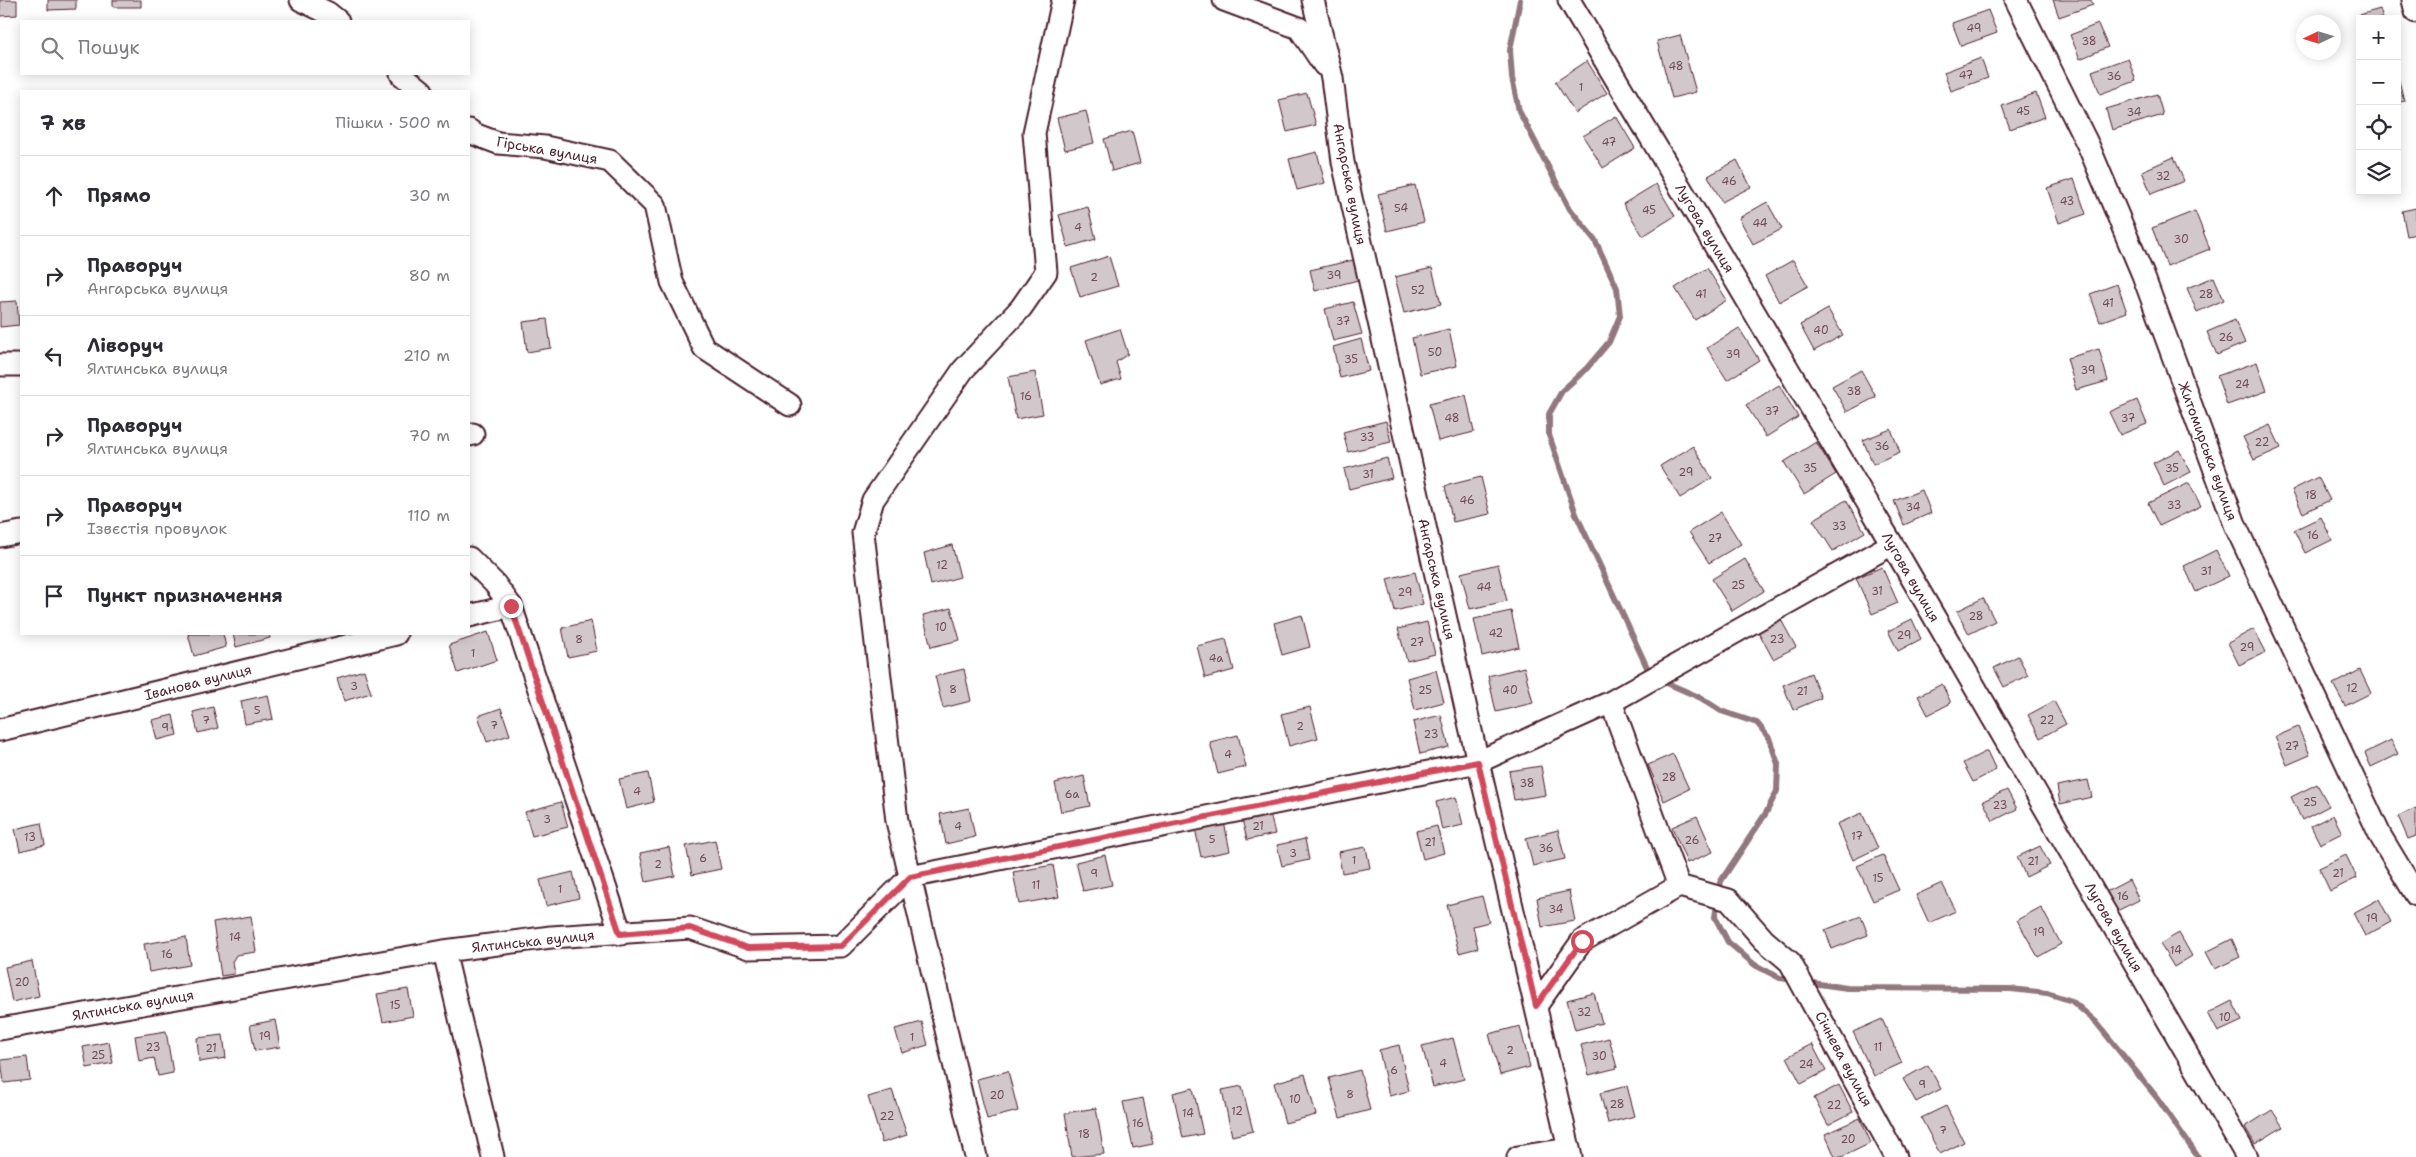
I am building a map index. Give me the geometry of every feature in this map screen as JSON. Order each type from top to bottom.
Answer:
[{"type":"street","points":[[301,0],[328,13],[337,20]]},
{"type":"street","points":[[976,1157],[897,821],[863,533],[873,500],[963,370],[1021,308],[1046,272],[1034,133],[1063,0]]},
{"type":"street","points":[[1224,0],[1299,28],[1332,78]]},
{"type":"street","name":"Ангарська вулиця","points":[[1314,0],[1332,78],[1343,162],[1478,762],[1570,1153]]},
{"type":"street","name":"Лугова вулиця","points":[[1569,0],[1892,544],[2247,1157]]},
{"type":"street","name":"Житомирська вулиця","points":[[2016,0],[2089,147],[2143,275],[2236,527],[2381,837],[2416,895]]},
{"type":"street","points":[[2413,0],[2416,12]]},
{"type":"street","points":[[402,75],[421,90]]},
{"type":"street","name":"Гірська вулиця","points":[[470,130],[498,143],[545,148],[610,161],[655,205],[672,282],[704,348],[790,405]]},
{"type":"street","points":[[0,365],[20,365]]},
{"type":"street","points":[[0,536],[20,532]]},
{"type":"street","points":[[910,877],[1478,762],[1611,702],[1892,544]]},
{"type":"street","points":[[470,559],[495,584],[511,606],[620,934]]},
{"type":"street","points":[[470,616],[511,606]]},
{"type":"street","name":"Іванова вулиця","points":[[0,730],[392,635]]},
{"type":"street","points":[[1536,1006],[1582,941],[1689,889],[1611,702]]},
{"type":"street","name":"Ялтинська вулиця","points":[[0,1029],[444,951],[551,937],[690,928],[748,948],[841,946],[910,877]]},
{"type":"street","name":"Січнева вулиця","points":[[1689,889],[1729,900],[1764,940],[1790,962],[1812,999],[1896,1157]]},
{"type":"street","points":[[444,951],[493,1157]]},
{"type":"street","points":[[1518,1157],[1570,1153]]},
{"type":"building","points":[[0,0],[17,0],[17,15],[0,16]]},
{"type":"building","points":[[48,0],[76,0],[76,9],[48,10]]},
{"type":"building","points":[[113,0],[141,0],[141,7],[113,7]]},
{"type":"building","points":[[2053,0],[2091,0],[2093,5],[2059,17]]},
{"type":"building","points":[[2380,9],[2382,15],[2359,15]]},
{"type":"building","points":[[1988,10],[1997,33],[1961,46],[1952,23]]},
{"type":"building","points":[[2098,24],[2108,47],[2080,59],[2070,35]]},
{"type":"building","points":[[1680,35],[1696,92],[1672,98],[1657,41]]},
{"type":"building","points":[[1981,58],[1988,78],[1951,91],[1944,72]]},
{"type":"building","points":[[2128,58],[2136,81],[2100,94],[2092,71]]},
{"type":"building","points":[[1587,61],[1607,93],[1575,113],[1555,82]]},
{"type":"building","points":[[2401,89],[2404,101],[2401,102]]},
{"type":"building","points":[[1307,93],[1316,125],[1287,132],[1279,100]]},
{"type":"building","points":[[2036,93],[2045,117],[2010,129],[2002,106]]},
{"type":"building","points":[[2157,94],[2163,115],[2112,130],[2106,109]]},
{"type":"building","points":[[1086,111],[1094,143],[1065,150],[1057,118]]},
{"type":"building","points":[[1616,116],[1635,148],[1603,168],[1583,136]]},
{"type":"building","points":[[1132,131],[1140,163],[1112,171],[1104,139]]},
{"type":"building","points":[[1317,152],[1325,183],[1297,190],[1289,159]]},
{"type":"building","points":[[2174,157],[2184,181],[2151,194],[2142,171]]},
{"type":"building","points":[[1737,160],[1751,187],[1722,202],[1708,176]]},
{"type":"building","points":[[2074,179],[2086,214],[2059,223],[2047,188]]},
{"type":"building","points":[[1656,184],[1675,216],[1643,236],[1623,204]]},
{"type":"building","points":[[1415,185],[1424,222],[1387,231],[1378,194]]},
{"type":"building","points":[[1767,202],[1782,229],[1753,244],[1739,218]]},
{"type":"building","points":[[1088,207],[1096,239],[1068,247],[1059,215]]},
{"type":"building","points":[[2416,208],[2416,234],[2407,236],[2402,211]]},
{"type":"building","points":[[2195,211],[2210,249],[2167,266],[2152,228]]},
{"type":"building","points":[[1109,256],[1118,286],[1080,297],[1071,268]]},
{"type":"building","points":[[1353,260],[1358,280],[1315,291],[1310,270]]},
{"type":"building","points":[[1793,260],[1808,286],[1779,302],[1765,276]]},
{"type":"building","points":[[1432,268],[1441,304],[1404,313],[1395,277]]},
{"type":"building","points":[[1707,268],[1727,300],[1695,320],[1675,288]]},
{"type":"building","points":[[2214,277],[2224,300],[2197,312],[2187,288]]},
{"type":"building","points":[[2117,284],[2127,312],[2100,322],[2090,294]]},
{"type":"building","points":[[17,301],[19,325],[0,327],[0,302]]},
{"type":"building","points":[[1353,302],[1362,334],[1333,341],[1325,309]]},
{"type":"building","points":[[1828,309],[1843,335],[1814,351],[1800,325]]},
{"type":"building","points":[[547,319],[551,348],[527,352],[523,322]]},
{"type":"building","points":[[2235,320],[2245,343],[2217,355],[2207,332]]},
{"type":"building","points":[[1739,328],[1759,360],[1727,380],[1707,348]]},
{"type":"building","points":[[1120,329],[1128,354],[1116,362],[1121,379],[1100,385],[1086,340]]},
{"type":"building","points":[[1449,329],[1457,366],[1420,374],[1412,338]]},
{"type":"building","points":[[1361,339],[1369,371],[1340,378],[1333,347]]},
{"type":"building","points":[[2099,349],[2108,381],[2076,390],[2067,358]]},
{"type":"building","points":[[2257,362],[2267,391],[2227,405],[2217,376]]},
{"type":"building","points":[[1861,370],[1876,397],[1847,412],[1832,386]]},
{"type":"building","points":[[1035,372],[1043,414],[1016,419],[1008,377]]},
{"type":"building","points":[[1779,385],[1798,417],[1766,437],[1746,405]]},
{"type":"building","points":[[1466,395],[1474,432],[1438,441],[1429,404]]},
{"type":"building","points":[[2137,400],[2147,424],[2120,435],[2109,412]]},
{"type":"building","points":[[1386,421],[1391,442],[1348,452],[1343,432]]},
{"type":"building","points":[[2270,425],[2281,448],[2254,460],[2243,437]]},
{"type":"building","points":[[1891,429],[1900,452],[1873,464],[1863,440]]},
{"type":"building","points":[[1816,442],[1836,474],[1804,494],[1784,462]]},
{"type":"building","points":[[1693,446],[1712,478],[1680,498],[1660,466]]},
{"type":"building","points":[[2179,450],[2191,472],[2164,486],[2153,463]]},
{"type":"building","points":[[1387,458],[1392,478],[1349,489],[1344,469]]},
{"type":"building","points":[[1481,477],[1490,514],[1453,522],[1445,486]]},
{"type":"building","points":[[2318,477],[2330,500],[2303,513],[2292,490]]},
{"type":"building","points":[[2189,483],[2201,506],[2159,526],[2148,503]]},
{"type":"building","points":[[1922,490],[1931,513],[1904,525],[1894,501]]},
{"type":"building","points":[[1846,500],[1865,532],[1833,551],[1813,520]]},
{"type":"building","points":[[1721,512],[1741,544],[1709,563],[1689,532]]},
{"type":"building","points":[[2321,517],[2332,540],[2305,553],[2294,530]]},
{"type":"building","points":[[952,545],[960,577],[931,585],[924,553]]},
{"type":"building","points":[[2216,550],[2229,576],[2196,592],[2184,566]]},
{"type":"building","points":[[1745,559],[1764,591],[1732,611],[1712,579]]},
{"type":"building","points":[[1498,564],[1507,601],[1470,609],[1461,573]]},
{"type":"building","points":[[1882,567],[1898,603],[1872,614],[1856,578]]},
{"type":"building","points":[[1415,572],[1423,604],[1395,611],[1387,579]]},
{"type":"building","points":[[1983,598],[1995,621],[1969,634],[1957,611]]},
{"type":"building","points":[[951,608],[960,640],[931,647],[923,615]]},
{"type":"building","points":[[1511,611],[1519,647],[1482,656],[1474,619]]},
{"type":"building","points":[[1302,615],[1310,647],[1282,655],[1274,623]]},
{"type":"building","points":[[1780,618],[1796,647],[1773,659],[1758,631]]},
{"type":"building","points":[[1912,619],[1921,639],[1898,651],[1888,631]]},
{"type":"building","points":[[591,621],[597,651],[568,657],[562,628]]},
{"type":"building","points":[[1427,622],[1435,654],[1407,661],[1398,629]]},
{"type":"building","points":[[2254,629],[2266,652],[2239,665],[2228,643]]},
{"type":"building","points":[[488,632],[497,660],[458,673],[449,645]]},
{"type":"building","points":[[188,635],[223,635],[226,647],[194,656]]},
{"type":"building","points":[[233,635],[269,635],[270,638],[236,647]]},
{"type":"building","points":[[1226,639],[1234,670],[1205,678],[1197,646]]},
{"type":"building","points":[[2018,656],[2028,675],[2004,687],[1994,668]]},
{"type":"building","points":[[1524,667],[1533,703],[1496,712],[1488,676]]},
{"type":"building","points":[[964,669],[971,701],[943,708],[935,676]]},
{"type":"building","points":[[364,670],[371,693],[344,701],[337,678]]},
{"type":"building","points":[[1436,670],[1444,702],[1415,710],[1407,678]]},
{"type":"building","points":[[2360,670],[2371,693],[2345,706],[2333,684]]},
{"type":"building","points":[[1811,673],[1821,698],[1793,710],[1783,685]]},
{"type":"building","points":[[1942,684],[1951,703],[1928,715],[1918,696]]},
{"type":"building","points":[[268,695],[273,719],[245,724],[241,701]]},
{"type":"building","points":[[2054,701],[2066,724],[2040,738],[2028,715]]},
{"type":"building","points":[[213,707],[218,728],[198,733],[193,712]]},
{"type":"building","points":[[1310,707],[1318,738],[1289,746],[1281,714]]},
{"type":"building","points":[[501,708],[510,735],[487,742],[478,716]]},
{"type":"building","points":[[173,715],[177,735],[157,740],[152,720]]},
{"type":"building","points":[[1441,715],[1449,747],[1420,754],[1413,722]]},
{"type":"building","points":[[2298,727],[2310,755],[2287,765],[2275,737]]},
{"type":"building","points":[[1238,735],[1246,767],[1218,774],[1210,742]]},
{"type":"building","points":[[2391,740],[2398,754],[2371,767],[2365,753]]},
{"type":"building","points":[[1987,751],[1996,770],[1973,782],[1963,763]]},
{"type":"building","points":[[1673,754],[1689,789],[1664,801],[1648,765]]},
{"type":"building","points":[[1541,766],[1546,795],[1514,800],[1509,771]]},
{"type":"building","points":[[648,773],[654,802],[626,809],[619,779]]},
{"type":"building","points":[[1084,776],[1090,806],[1061,812],[1055,783]]},
{"type":"building","points":[[2088,780],[2092,797],[2060,804],[2057,786]]},
{"type":"building","points":[[2317,784],[2329,806],[2302,820],[2291,797]]},
{"type":"building","points":[[2007,790],[2017,809],[1993,821],[1983,801]]},
{"type":"building","points":[[1456,797],[1463,825],[1442,830],[1436,802]]},
{"type":"building","points":[[561,802],[568,827],[532,836],[525,812]]},
{"type":"building","points":[[969,808],[975,837],[946,844],[940,814]]},
{"type":"building","points":[[2416,808],[2416,836],[2408,839],[2398,816]]},
{"type":"building","points":[[1270,813],[1275,834],[1247,840],[1242,819]]},
{"type":"building","points":[[1862,813],[1878,848],[1853,860],[1837,824]]},
{"type":"building","points":[[2333,815],[2342,833],[2320,844],[2311,826]]},
{"type":"building","points":[[1697,816],[1713,852],[1687,863],[1672,827]]},
{"type":"building","points":[[1224,822],[1230,851],[1201,857],[1195,828]]},
{"type":"building","points":[[41,823],[45,845],[20,851],[15,829]]},
{"type":"building","points":[[1437,826],[1444,853],[1423,859],[1416,831]]},
{"type":"building","points":[[1558,830],[1565,859],[1533,866],[1526,838]]},
{"type":"building","points":[[1305,839],[1309,860],[1282,866],[1277,845]]},
{"type":"building","points":[[715,840],[721,869],[692,875],[686,846]]},
{"type":"building","points":[[2040,846],[2050,865],[2026,877],[2017,857]]},
{"type":"building","points":[[669,847],[675,876],[646,882],[640,853]]},
{"type":"building","points":[[1366,847],[1370,868],[1342,873],[1338,852]]},
{"type":"building","points":[[1105,855],[1112,885],[1083,891],[1076,862]]},
{"type":"building","points":[[1883,855],[1899,890],[1873,901],[1857,866]]},
{"type":"building","points":[[2346,855],[2357,878],[2330,891],[2319,868]]},
{"type":"building","points":[[1053,865],[1059,897],[1019,904],[1013,872]]},
{"type":"building","points":[[573,872],[579,898],[546,906],[540,880]]},
{"type":"building","points":[[2129,880],[2139,900],[2115,912],[2106,892]]},
{"type":"building","points":[[1942,883],[1956,911],[1929,923],[1916,895]]},
{"type":"building","points":[[1569,891],[1575,921],[1542,927],[1537,898]]},
{"type":"building","points":[[1482,896],[1489,922],[1473,926],[1478,948],[1459,953],[1447,905]]},
{"type":"building","points":[[2379,899],[2391,922],[2365,936],[2353,913]]},
{"type":"building","points":[[2041,907],[2061,944],[2038,957],[2017,920]]},
{"type":"building","points":[[251,916],[256,952],[236,955],[232,962],[234,974],[221,976],[213,922]]},
{"type":"building","points":[[1861,916],[1868,935],[1832,949],[1825,930]]},
{"type":"building","points":[[2179,933],[2192,956],[2174,967],[2160,944]]},
{"type":"building","points":[[186,937],[190,965],[149,972],[144,944]]},
{"type":"building","points":[[2232,939],[2240,957],[2215,969],[2206,952]]},
{"type":"building","points":[[32,961],[39,996],[12,1002],[5,967]]},
{"type":"building","points":[[408,989],[413,1016],[383,1022],[377,994]]},
{"type":"building","points":[[1594,993],[1602,1023],[1575,1030],[1567,1000]]},
{"type":"building","points":[[2232,1001],[2242,1021],[2218,1032],[2208,1013]]},
{"type":"building","points":[[1882,1019],[1902,1063],[1874,1076],[1853,1032]]},
{"type":"building","points":[[275,1020],[280,1047],[255,1051],[250,1025]]},
{"type":"building","points":[[922,1022],[928,1045],[902,1053],[895,1029]]},
{"type":"building","points":[[1520,1026],[1530,1067],[1500,1075],[1489,1034]]},
{"type":"building","points":[[166,1031],[173,1073],[158,1076],[154,1058],[139,1061],[135,1036]]},
{"type":"building","points":[[223,1035],[226,1058],[199,1062],[197,1038]]},
{"type":"building","points":[[1453,1038],[1464,1079],[1433,1087],[1422,1046]]},
{"type":"building","points":[[1609,1038],[1617,1068],[1589,1075],[1581,1045]]},
{"type":"building","points":[[109,1042],[113,1063],[87,1068],[83,1047]]},
{"type":"building","points":[[1812,1044],[1826,1071],[1801,1084],[1787,1057]]},
{"type":"building","points":[[1399,1045],[1409,1091],[1389,1096],[1379,1050]]},
{"type":"building","points":[[27,1057],[30,1080],[4,1083],[1,1060]]},
{"type":"building","points":[[1928,1065],[1941,1089],[1916,1102],[1903,1079]]},
{"type":"building","points":[[1360,1070],[1370,1110],[1340,1118],[1329,1078]]},
{"type":"building","points":[[1008,1071],[1018,1111],[987,1119],[977,1079]]},
{"type":"building","points":[[1305,1074],[1316,1115],[1285,1123],[1274,1083]]},
{"type":"building","points":[[1839,1085],[1853,1112],[1828,1125],[1814,1098]]},
{"type":"building","points":[[1242,1086],[1253,1131],[1232,1136],[1222,1090]]},
{"type":"building","points":[[1627,1086],[1635,1116],[1608,1123],[1600,1093]]},
{"type":"building","points":[[1193,1088],[1203,1134],[1183,1138],[1173,1093]]},
{"type":"building","points":[[892,1090],[907,1135],[882,1143],[868,1097]]},
{"type":"building","points":[[1143,1098],[1153,1144],[1133,1148],[1123,1102]]},
{"type":"building","points":[[1946,1106],[1964,1142],[1940,1154],[1921,1118]]},
{"type":"building","points":[[1096,1108],[1104,1154],[1072,1157],[1065,1113]]},
{"type":"building","points":[[2272,1110],[2283,1127],[2255,1144],[2245,1127]]},
{"type":"building","points":[[1860,1118],[1871,1143],[1842,1157],[1835,1157],[1825,1134]]},
{"type":"waterway","points":[[1520,0],[1510,50],[1512,78],[1519,111],[1570,209],[1595,240],[1617,288],[1620,316],[1609,342],[1587,368],[1562,391],[1549,414],[1549,435],[1576,514],[1651,676]]},
{"type":"waterway","points":[[1660,680],[1701,698],[1721,711],[1757,723],[1769,738],[1778,764],[1777,791],[1766,813],[1721,881],[1715,917],[1728,942],[1755,965],[1780,978],[1795,980]]},
{"type":"waterway","points":[[1805,982],[1847,988],[2011,989],[2047,993],[2072,1001],[2096,1022],[2158,1099],[2198,1157]]},
{"type":"route","points":[[511,606],[620,934],[690,928],[748,948],[841,946],[910,877],[1478,762],[1536,1006],[1582,941]]}]
